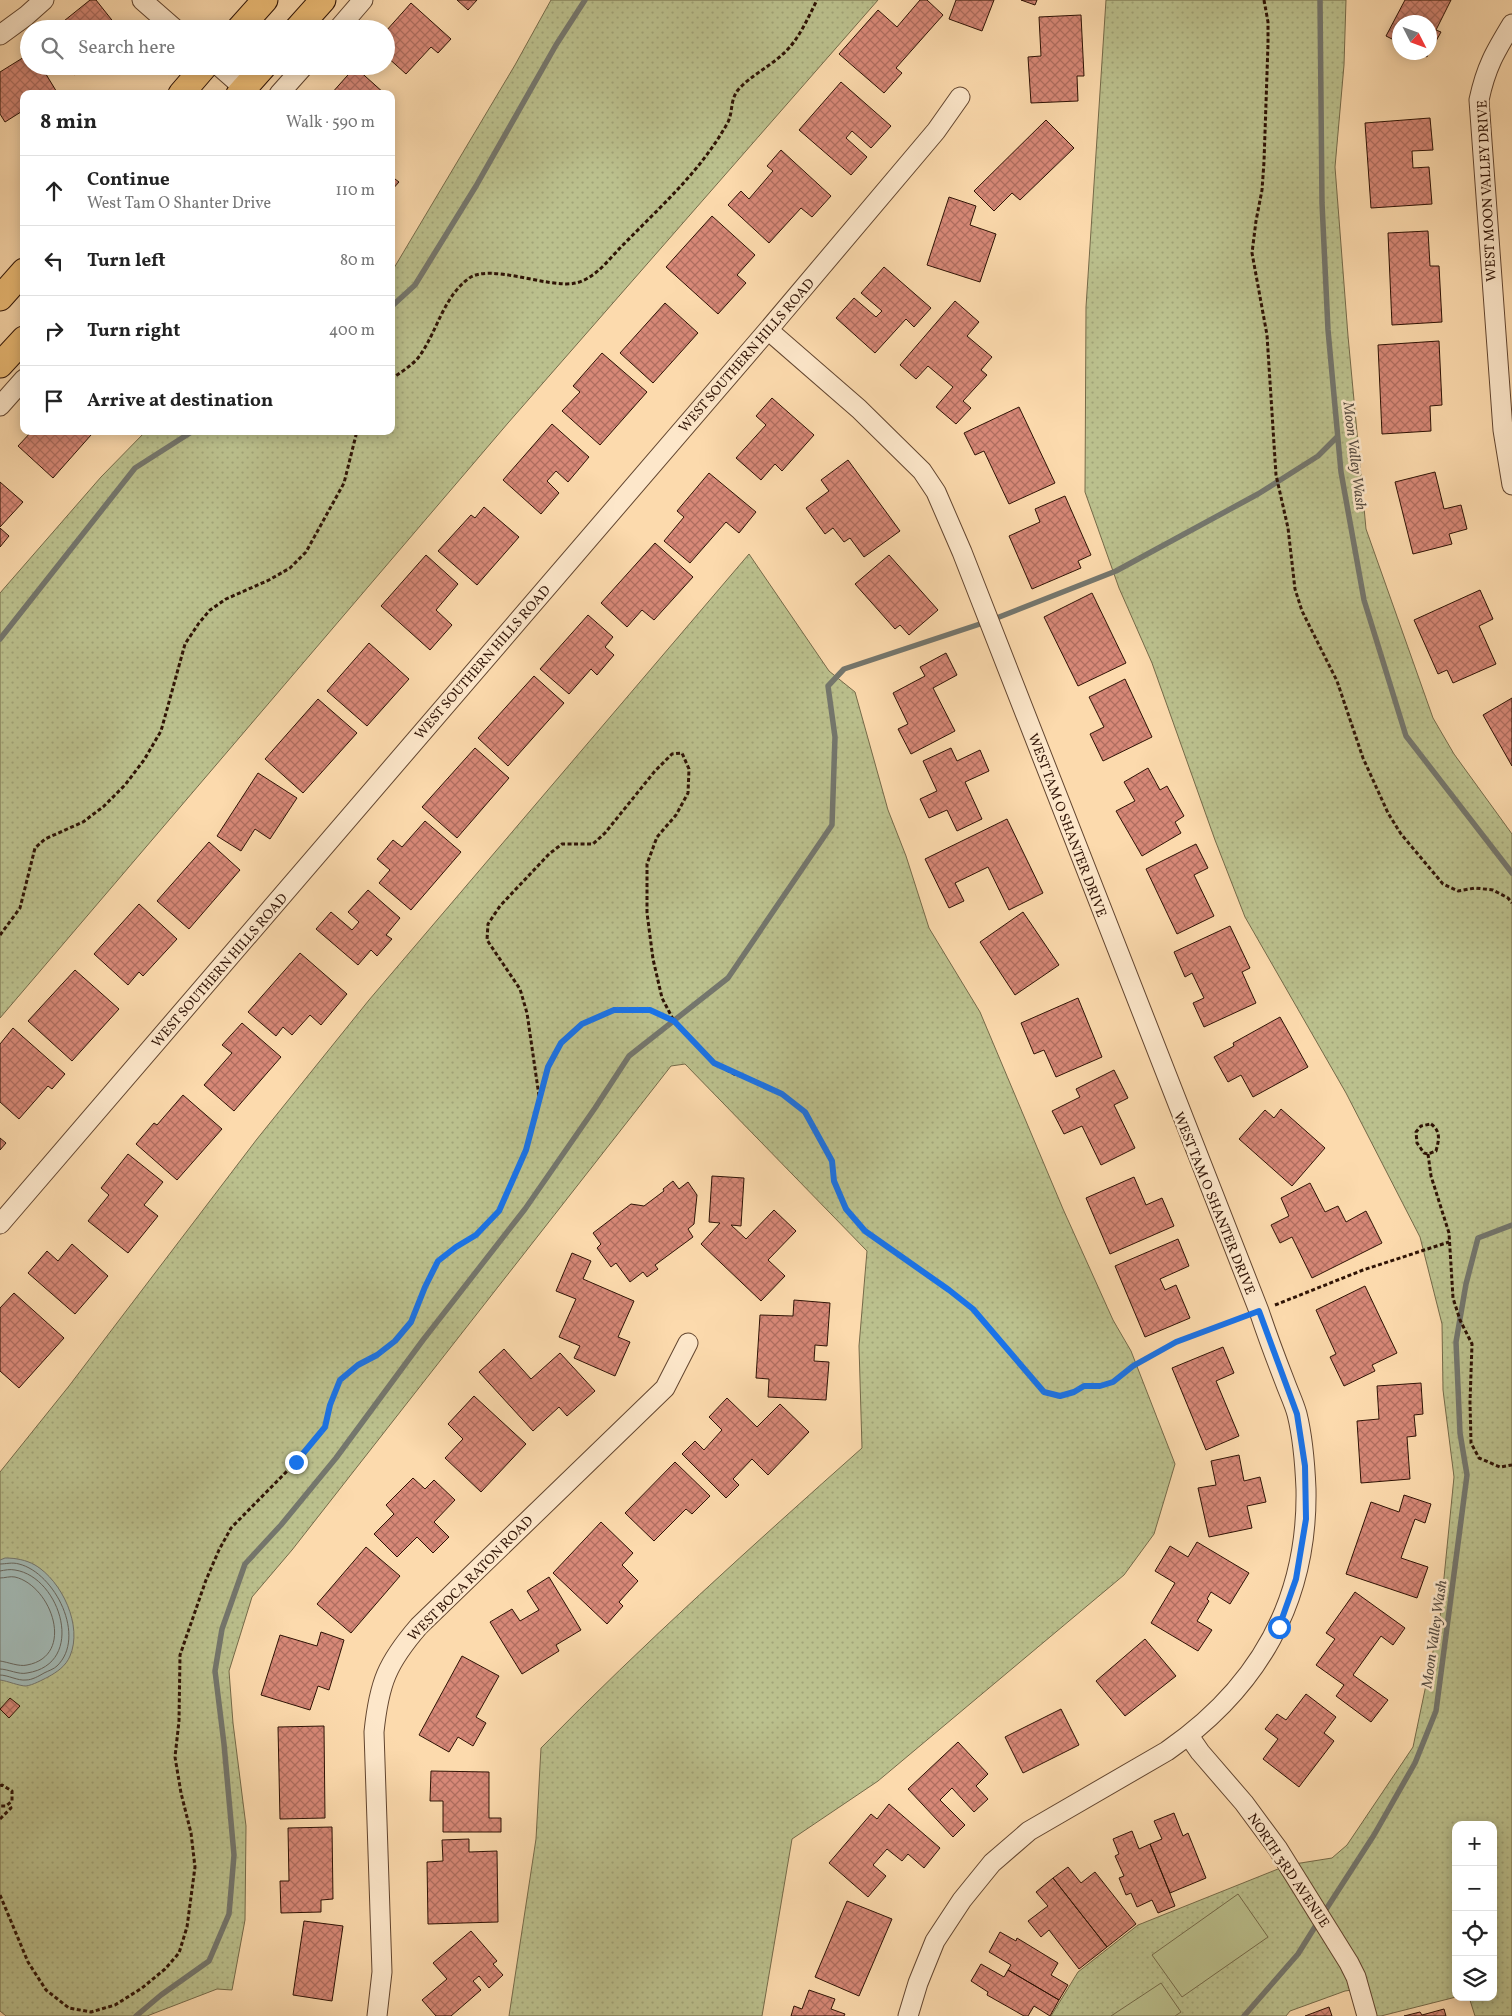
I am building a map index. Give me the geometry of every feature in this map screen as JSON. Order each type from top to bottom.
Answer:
[{"type":"main road","points":[[247,20],[264,0]]},
{"type":"main road","points":[[184,90],[197,75]]},
{"type":"main road","points":[[243,90],[256,75]]},
{"type":"main road","points":[[0,298],[20,276]]},
{"type":"main road","points":[[0,366],[20,344]]},
{"type":"street","points":[[21,20],[44,0]]},
{"type":"street","points":[[142,0],[165,20]]},
{"type":"street","points":[[346,20],[363,0]]},
{"type":"street","points":[[308,10],[321,20]]},
{"type":"street","points":[[0,35],[20,20]]},
{"type":"street","name":"WEST MOON VALLEY DRIVE","points":[[1512,24],[1493,55],[1484,76],[1479,100],[1503,430],[1512,486]]},
{"type":"street","points":[[227,75],[241,90]]},
{"type":"street","points":[[283,90],[296,75]]},
{"type":"street","name":"WEST SOUTHERN HILLS ROAD","points":[[0,1224],[768,330],[936,132],[960,97]]},
{"type":"street","name":"WEST TAM O SHANTER DRIVE","points":[[768,330],[859,409],[906,454],[922,471],[936,492],[968,569],[1259,1311],[1297,1414],[1305,1466],[1306,1519],[1296,1579],[1279,1627],[1250,1672],[1223,1706],[1189,1736],[1167,1751],[1029,1831],[992,1864],[962,1900],[935,1941],[918,1983],[908,2016]]},
{"type":"street","points":[[0,406],[20,384]]},
{"type":"street","name":"WEST BOCA RATON ROAD","points":[[377,2016],[382,1972],[374,1732],[376,1704],[385,1674],[401,1647],[419,1626],[665,1388],[688,1343]]},
{"type":"street","name":"NORTH 3RD AVENUE","points":[[1189,1736],[1200,1752],[1244,1803],[1278,1849],[1356,1977],[1367,2016]]},
{"type":"path","points":[[395,376],[417,359],[453,293],[469,277],[485,272],[539,281],[575,283],[587,278],[606,265],[667,202],[690,175],[729,120],[732,102],[738,90],[784,54],[797,36],[817,0]]},
{"type":"path","points":[[1264,0],[1268,22],[1264,162],[1262,190],[1252,253],[1267,335],[1276,475],[1288,528],[1295,589],[1302,611],[1337,681],[1363,758],[1388,813],[1401,834],[1443,884],[1458,890],[1474,888],[1493,890],[1512,902]]},
{"type":"path","points":[[0,935],[20,908],[35,848],[45,839],[84,822],[125,785],[144,760],[161,730],[186,644],[199,623],[210,610],[226,599],[269,580],[290,568],[306,552],[344,483],[356,435]]},
{"type":"path","points":[[539,1096],[527,1013],[520,989],[487,940],[488,924],[500,906],[549,854],[562,844],[593,844],[605,833],[655,771],[672,754],[682,753],[689,768],[688,793],[676,815],[656,837],[647,864],[647,913],[653,959],[662,998],[674,1021],[714,1063],[782,1094],[805,1112],[832,1161],[834,1181],[846,1209],[865,1231],[973,1309],[1044,1392],[1060,1396],[1074,1392],[1084,1386],[1100,1386],[1113,1382],[1133,1366],[1176,1342],[1363,1270],[1449,1242]]},
{"type":"path","points":[[0,1895],[28,1962],[46,1990],[69,2008],[91,2012],[115,2005],[142,1988],[179,1953],[187,1927],[195,1867],[192,1833],[181,1793],[175,1757],[179,1721],[180,1655],[206,1580],[231,1528],[312,1445],[325,1427],[330,1405],[340,1380],[358,1365],[377,1355],[395,1341],[411,1322],[438,1261],[476,1235],[499,1211],[526,1150],[548,1067],[561,1043],[582,1024],[614,1010],[650,1010],[674,1021]]},
{"type":"path","points":[[1431,1124],[1436,1128],[1439,1139],[1436,1150],[1428,1154],[1424,1153],[1417,1143],[1416,1132],[1421,1126],[1431,1124]]},
{"type":"path","points":[[1428,1154],[1431,1176],[1449,1233],[1453,1298],[1460,1320],[1472,1344],[1470,1402],[1472,1443],[1479,1458],[1500,1467],[1512,1465]]},
{"type":"path","points":[[0,1786],[2,1785],[12,1791],[12,1801],[9,1804],[11,1808],[0,1819]]},
{"type":"path","points":[[0,1806],[9,1804]]},
{"type":"green space","points":[[551,0],[878,0],[508,423],[0,1018],[0,593],[101,477],[142,435],[395,435],[395,266],[515,65]]},
{"type":"green space","points":[[1106,0],[1346,0],[1344,65],[1335,167],[1366,529],[1433,718],[1454,754],[1512,834],[1512,2016],[1475,2016],[1470,2001],[1497,2001],[1497,1821],[1452,1821],[1452,1998],[1381,2016],[1367,2016],[1359,1989],[1345,1991],[1290,2011],[1286,2016],[1051,2016],[1078,1972],[1138,1925],[1288,1865],[1332,1858],[1347,1845],[1413,1747],[1440,1618],[1454,1477],[1443,1390],[1442,1324],[1420,1237],[1346,1093],[1245,917],[1215,840],[1152,663],[1119,588],[1085,492],[1086,307]]},
{"type":"green space","points":[[749,554],[829,671],[855,692],[888,810],[906,856],[929,928],[980,1012],[1063,1209],[1113,1320],[1131,1351],[1175,1464],[1154,1534],[1124,1575],[878,1781],[792,1839],[762,2016],[509,2016],[536,1839],[541,1748],[659,1633],[862,1448],[859,1346],[867,1251],[685,1064],[671,1066],[292,1550],[252,1597],[229,1671],[233,1723],[246,1826],[245,1920],[232,1990],[217,1989],[147,2016],[6,2016],[0,2011],[0,1472],[69,1386],[257,1139],[369,1000]]},
{"type":"green space","points":[[1238,1894],[1268,1937],[1182,1997],[1152,1955]]},
{"type":"green space","points":[[1161,1983],[1181,2012],[1175,2016],[1111,2016]]},
{"type":"water","points":[[5,1558],[28,1562],[45,1572],[61,1593],[68,1605],[72,1618],[73,1644],[66,1663],[51,1675],[32,1685],[26,1686],[0,1680],[0,1560]]},
{"type":"building","points":[[90,0],[96,0],[112,20],[65,20]]},
{"type":"building","points":[[457,0],[477,0],[468,10]]},
{"type":"building","points":[[920,0],[927,0],[943,15],[896,68],[902,73],[884,93],[839,54],[878,10],[897,27]]},
{"type":"building","points":[[956,0],[994,0],[982,31],[949,19]]},
{"type":"building","points":[[1021,0],[1037,0],[1035,5]]},
{"type":"building","points":[[1405,0],[1451,0],[1437,28],[1437,15],[1397,15]]},
{"type":"building","points":[[411,3],[451,39],[438,53],[431,47],[406,74],[395,64],[395,21]]},
{"type":"building","points":[[1081,15],[1084,76],[1077,76],[1078,101],[1031,103],[1028,57],[1041,56],[1039,17]]},
{"type":"building","points":[[1392,25],[1392,39],[1386,36]]},
{"type":"building","points":[[1437,30],[1441,32],[1437,39]]},
{"type":"building","points":[[20,60],[20,75],[46,75],[56,90],[20,90],[20,113],[5,122],[0,114],[0,72]]},
{"type":"building","points":[[348,75],[364,75],[381,90],[335,90]]},
{"type":"building","points":[[841,82],[891,126],[871,148],[852,131],[846,138],[867,157],[851,175],[799,130]]},
{"type":"building","points":[[1430,118],[1433,150],[1412,151],[1413,168],[1429,167],[1432,204],[1371,208],[1365,123]]},
{"type":"building","points":[[1046,120],[1074,148],[1020,200],[1012,193],[994,211],[974,191]]},
{"type":"building","points":[[781,150],[831,196],[812,217],[801,208],[769,243],[728,205],[741,191],[749,199],[773,171],[767,166]]},
{"type":"building","points":[[949,197],[976,206],[970,225],[996,234],[980,282],[927,265]]},
{"type":"building","points":[[712,216],[755,255],[737,275],[746,283],[718,314],[666,267]]},
{"type":"building","points":[[1428,231],[1430,266],[1439,266],[1442,322],[1392,325],[1388,233]]},
{"type":"building","points":[[884,267],[931,308],[914,327],[906,319],[875,353],[836,318],[854,298],[876,317],[882,311],[861,293]]},
{"type":"building","points":[[955,301],[979,322],[967,336],[992,357],[981,370],[987,375],[963,401],[971,408],[956,424],[936,407],[953,387],[928,366],[916,379],[900,365]]},
{"type":"building","points":[[665,303],[698,333],[653,383],[620,353]]},
{"type":"building","points":[[1439,341],[1442,405],[1430,406],[1431,431],[1382,434],[1378,345]]},
{"type":"building","points":[[602,353],[647,392],[600,445],[562,411],[580,392],[573,386]]},
{"type":"building","points":[[772,398],[814,435],[782,471],[775,464],[761,480],[736,458],[766,425],[756,416]]},
{"type":"building","points":[[1019,407],[1055,483],[1009,504],[984,451],[975,455],[964,433]]},
{"type":"building","points":[[552,424],[589,457],[568,482],[556,471],[547,481],[559,493],[541,514],[503,480]]},
{"type":"building","points":[[28,435],[91,435],[53,478],[18,446]]},
{"type":"building","points":[[848,460],[900,531],[864,557],[850,538],[844,542],[833,528],[825,534],[806,508],[829,491],[821,480]]},
{"type":"building","points":[[1435,472],[1444,509],[1461,505],[1467,529],[1449,534],[1452,544],[1413,554],[1395,482]]},
{"type":"building","points":[[709,473],[756,512],[739,533],[726,522],[690,563],[664,541],[684,517],[677,511]]},
{"type":"building","points":[[0,482],[23,502],[0,527]]},
{"type":"building","points":[[1065,496],[1091,555],[1078,561],[1081,568],[1032,589],[1009,536],[1040,522],[1035,509]]},
{"type":"building","points":[[484,507],[519,537],[477,585],[438,551],[471,515],[475,518]]},
{"type":"building","points":[[0,528],[9,536],[0,547]]},
{"type":"building","points":[[655,543],[693,577],[654,620],[642,610],[627,627],[601,603]]},
{"type":"building","points":[[426,555],[458,584],[436,610],[452,625],[430,650],[381,606]]},
{"type":"building","points":[[889,555],[938,610],[909,635],[900,625],[895,629],[855,584]]},
{"type":"building","points":[[1480,590],[1493,619],[1479,626],[1496,664],[1453,683],[1447,670],[1438,674],[1414,620]]},
{"type":"building","points":[[1092,593],[1126,663],[1078,686],[1044,617]]},
{"type":"building","points":[[588,615],[613,637],[605,647],[614,655],[597,675],[591,669],[569,694],[540,669]]},
{"type":"building","points":[[369,643],[409,679],[367,726],[327,691]]},
{"type":"building","points":[[946,653],[957,675],[933,688],[955,731],[911,754],[898,729],[908,724],[893,693],[925,676],[920,667]]},
{"type":"building","points":[[534,676],[564,703],[508,766],[478,738]]},
{"type":"building","points":[[1125,679],[1152,737],[1103,761],[1090,734],[1104,727],[1089,697]]},
{"type":"building","points":[[1512,698],[1512,766],[1483,715]]},
{"type":"building","points":[[318,699],[357,733],[303,793],[265,759]]},
{"type":"building","points":[[475,748],[509,778],[457,838],[422,807]]},
{"type":"building","points":[[951,748],[957,761],[980,750],[989,771],[965,782],[982,819],[957,831],[947,810],[929,818],[920,799],[937,791],[923,761]]},
{"type":"building","points":[[1148,768],[1160,790],[1167,786],[1184,816],[1175,822],[1181,833],[1142,856],[1116,811],[1135,801],[1124,782]]},
{"type":"building","points":[[258,773],[297,798],[270,839],[255,829],[241,851],[217,836]]},
{"type":"building","points":[[1007,819],[1043,893],[1009,910],[988,867],[955,883],[964,901],[949,908],[925,859]]},
{"type":"building","points":[[425,821],[461,852],[411,910],[379,883],[390,870],[377,859],[393,840],[402,847]]},
{"type":"building","points":[[209,842],[240,870],[189,929],[157,901]]},
{"type":"building","points":[[1196,844],[1208,868],[1194,875],[1214,916],[1177,934],[1146,869]]},
{"type":"building","points":[[368,890],[400,918],[386,935],[392,939],[377,956],[371,950],[358,965],[316,929],[331,912],[352,930],[359,922],[348,912]]},
{"type":"building","points":[[139,904],[177,939],[143,976],[139,972],[128,985],[94,954]]},
{"type":"building","points":[[1023,912],[1059,965],[1015,995],[980,942]]},
{"type":"building","points":[[1230,926],[1250,968],[1242,972],[1256,1003],[1204,1027],[1193,1003],[1204,998],[1192,973],[1185,977],[1174,952]]},
{"type":"building","points":[[300,953],[347,994],[321,1025],[310,1015],[292,1035],[283,1027],[276,1036],[248,1012]]},
{"type":"building","points":[[75,970],[119,1009],[72,1061],[28,1021]]},
{"type":"building","points":[[1078,998],[1102,1057],[1056,1077],[1044,1050],[1034,1054],[1021,1023]]},
{"type":"building","points":[[1280,1017],[1308,1067],[1253,1097],[1241,1075],[1228,1082],[1214,1057],[1234,1046],[1233,1043]]},
{"type":"building","points":[[242,1023],[281,1057],[234,1111],[204,1085],[232,1053],[222,1045]]},
{"type":"building","points":[[13,1028],[65,1074],[52,1089],[48,1086],[19,1119],[0,1102],[0,1044]]},
{"type":"building","points":[[1114,1070],[1128,1098],[1114,1105],[1135,1148],[1101,1165],[1082,1126],[1064,1134],[1052,1111],[1080,1097],[1076,1089]]},
{"type":"building","points":[[183,1095],[222,1129],[177,1180],[136,1144],[154,1123],[157,1125]]},
{"type":"building","points":[[1281,1109],[1325,1148],[1292,1186],[1239,1139],[1265,1110],[1274,1118]]},
{"type":"building","points":[[0,1138],[6,1143],[0,1150]]},
{"type":"building","points":[[128,1154],[163,1182],[144,1205],[158,1216],[128,1253],[88,1221],[109,1195],[101,1188]]},
{"type":"building","points":[[712,1176],[744,1178],[741,1226],[731,1225],[746,1239],[774,1210],[796,1231],[768,1260],[785,1276],[761,1301],[701,1244],[720,1223],[709,1222]]},
{"type":"building","points":[[1134,1177],[1146,1205],[1162,1198],[1174,1226],[1110,1254],[1086,1198]]},
{"type":"building","points":[[673,1181],[679,1189],[688,1182],[697,1195],[694,1224],[688,1229],[693,1237],[655,1265],[658,1269],[647,1277],[643,1272],[630,1282],[616,1263],[611,1267],[597,1248],[601,1244],[593,1233],[631,1204],[644,1206],[664,1191],[663,1189]]},
{"type":"building","points":[[1310,1183],[1325,1212],[1338,1206],[1346,1222],[1366,1211],[1382,1243],[1312,1278],[1292,1237],[1280,1243],[1271,1225],[1289,1216],[1281,1198]]},
{"type":"building","points":[[1178,1239],[1189,1266],[1160,1279],[1165,1290],[1176,1285],[1190,1318],[1145,1337],[1115,1266]]},
{"type":"building","points":[[72,1244],[108,1276],[75,1314],[28,1273],[47,1251],[58,1261]]},
{"type":"building","points":[[572,1253],[591,1261],[583,1279],[634,1301],[618,1337],[630,1342],[615,1376],[574,1358],[580,1346],[559,1337],[576,1299],[556,1291]]},
{"type":"building","points":[[1365,1286],[1397,1353],[1372,1365],[1375,1371],[1344,1386],[1330,1357],[1336,1354],[1316,1310]]},
{"type":"building","points":[[14,1293],[64,1338],[19,1388],[0,1371],[0,1308]]},
{"type":"building","points":[[794,1300],[830,1303],[827,1346],[815,1345],[814,1361],[829,1362],[826,1400],[768,1397],[769,1379],[756,1378],[760,1315],[793,1316]]},
{"type":"building","points":[[1223,1347],[1234,1373],[1216,1381],[1239,1436],[1206,1450],[1172,1368]]},
{"type":"building","points":[[504,1349],[531,1379],[560,1353],[595,1391],[567,1416],[559,1407],[533,1431],[479,1372]]},
{"type":"building","points":[[1421,1383],[1423,1414],[1414,1415],[1416,1436],[1407,1437],[1410,1479],[1361,1483],[1357,1421],[1379,1419],[1377,1386]]},
{"type":"building","points":[[474,1396],[526,1444],[481,1492],[445,1458],[463,1439],[448,1424]]},
{"type":"building","points":[[727,1398],[757,1427],[780,1404],[809,1432],[768,1475],[752,1459],[733,1479],[739,1485],[726,1498],[682,1454],[695,1441],[704,1450],[722,1430],[709,1417]]},
{"type":"building","points":[[1239,1455],[1244,1481],[1260,1477],[1266,1502],[1247,1506],[1252,1528],[1209,1537],[1198,1488],[1216,1485],[1211,1461]]},
{"type":"building","points":[[675,1462],[710,1496],[692,1514],[686,1509],[654,1541],[625,1513]]},
{"type":"building","points":[[413,1478],[425,1489],[434,1480],[455,1500],[434,1522],[449,1537],[433,1553],[417,1537],[397,1557],[374,1534],[394,1514],[386,1505]]},
{"type":"building","points":[[1404,1495],[1431,1504],[1425,1523],[1415,1519],[1401,1558],[1428,1567],[1417,1598],[1346,1574],[1371,1502],[1399,1512]]},
{"type":"building","points":[[601,1522],[633,1553],[622,1565],[638,1581],[619,1602],[623,1606],[607,1624],[553,1573]]},
{"type":"building","points":[[1197,1542],[1249,1573],[1230,1604],[1211,1592],[1207,1599],[1209,1601],[1197,1621],[1212,1630],[1198,1651],[1151,1623],[1175,1583],[1155,1571],[1170,1546],[1188,1557]]},
{"type":"building","points":[[366,1547],[400,1576],[351,1633],[317,1604]]},
{"type":"building","points":[[549,1577],[581,1630],[556,1645],[559,1651],[522,1674],[490,1622],[512,1609],[520,1621],[539,1610],[527,1591]]},
{"type":"building","points":[[1355,1592],[1405,1628],[1393,1645],[1381,1636],[1353,1675],[1388,1700],[1371,1722],[1336,1696],[1344,1685],[1316,1665],[1335,1639],[1326,1633]]},
{"type":"building","points":[[321,1632],[344,1640],[329,1690],[318,1686],[310,1710],[261,1695],[280,1635],[317,1646]]},
{"type":"building","points":[[1145,1639],[1176,1676],[1125,1716],[1096,1681]]},
{"type":"building","points":[[462,1656],[499,1676],[476,1717],[486,1723],[473,1746],[458,1737],[449,1752],[419,1735]]},
{"type":"building","points":[[1306,1694],[1336,1717],[1324,1733],[1334,1741],[1299,1787],[1263,1759],[1278,1739],[1265,1729],[1277,1714],[1286,1720]]},
{"type":"building","points":[[10,1698],[20,1706],[9,1718],[0,1709]]},
{"type":"building","points":[[1061,1709],[1079,1745],[1023,1773],[1005,1737]]},
{"type":"building","points":[[324,1726],[325,1818],[280,1819],[278,1727]]},
{"type":"building","points":[[958,1742],[988,1774],[976,1786],[988,1799],[974,1812],[952,1788],[940,1800],[965,1825],[953,1837],[908,1789]]},
{"type":"building","points":[[431,1771],[489,1772],[489,1818],[501,1818],[501,1832],[443,1832],[443,1801],[430,1801]]},
{"type":"building","points":[[889,1804],[940,1848],[924,1868],[908,1854],[902,1861],[887,1849],[873,1865],[886,1876],[868,1897],[829,1863],[871,1814],[877,1819]]},
{"type":"building","points":[[1174,1813],[1183,1836],[1188,1833],[1206,1878],[1170,1893],[1150,1844],[1162,1839],[1154,1821]]},
{"type":"building","points":[[332,1827],[333,1899],[321,1900],[321,1912],[281,1913],[280,1881],[289,1881],[288,1828]]},
{"type":"building","points":[[1132,1831],[1139,1849],[1150,1844],[1175,1906],[1158,1913],[1152,1900],[1137,1907],[1131,1893],[1126,1895],[1119,1878],[1124,1876],[1115,1856],[1119,1854],[1113,1839]]},
{"type":"building","points":[[469,1839],[469,1852],[497,1851],[498,1922],[428,1924],[427,1862],[443,1861],[442,1840]]},
{"type":"building","points":[[1068,1867],[1081,1883],[1095,1872],[1136,1924],[1107,1947],[1053,1878]]},
{"type":"building","points":[[1053,1878],[1107,1947],[1079,1969],[1049,1930],[1041,1937],[1028,1921],[1048,1906],[1036,1892]]},
{"type":"building","points":[[847,1901],[892,1919],[859,1996],[815,1977]]},
{"type":"building","points":[[304,1921],[343,1926],[332,2001],[293,1995]]},
{"type":"building","points":[[471,1931],[497,1961],[493,1964],[503,1975],[489,1988],[479,1976],[473,1981],[481,1990],[451,2016],[436,2016],[422,2000],[447,1979],[433,1963]]},
{"type":"building","points":[[1000,1932],[1016,1941],[1017,1938],[1058,1963],[1051,1975],[1068,1985],[1059,2000],[1008,1970],[1011,1965],[989,1952]]},
{"type":"building","points":[[981,1964],[1004,1977],[1008,1970],[1059,2000],[1050,2016],[1034,2006],[1028,2016],[1024,2016],[987,1995],[988,1992],[971,1981]]},
{"type":"building","points":[[809,1990],[835,1999],[831,2009],[845,2014],[844,2016],[791,2016],[794,2006],[802,2009]]},
{"type":"building","points":[[1329,2007],[1332,2016],[1305,2016]]},
{"type":"building","points":[[1444,2009],[1446,2016],[1404,2016],[1420,2012],[1422,2015]]},
{"type":"waterway","points":[[395,303],[415,285],[476,186],[556,45],[585,0]]},
{"type":"waterway","name":"Moon Valley Wash","points":[[1320,0],[1322,203],[1328,330],[1341,472],[1364,600],[1406,736],[1512,873]]},
{"type":"waterway","points":[[0,639],[135,468],[187,435]]},
{"type":"waterway","points":[[136,2016],[161,1995],[209,1961],[229,1914],[234,1855],[215,1671],[222,1629],[245,1564],[281,1525],[336,1458],[423,1340],[525,1209],[629,1056],[728,978],[832,825],[835,737],[828,686],[844,669],[989,621],[1116,571],[1258,494],[1318,456],[1337,437]]},
{"type":"waterway","name":"Moon Valley Wash","points":[[1323,1914],[1374,1835],[1415,1763],[1436,1711],[1467,1475],[1460,1433],[1456,1342],[1466,1284],[1478,1238],[1512,1225]]},
{"type":"waterway","name":"Moon Valley Wash","points":[[1244,2016],[1298,1954],[1318,1922]]},
{"type":"route","points":[[296,1462],[325,1427],[330,1405],[340,1380],[358,1365],[377,1355],[395,1341],[411,1322],[438,1261],[476,1235],[499,1211],[526,1150],[548,1067],[561,1043],[582,1024],[614,1010],[650,1010],[674,1021],[714,1063],[734,1074],[756,1081],[782,1094],[805,1112],[832,1161],[834,1181],[846,1209],[865,1231],[973,1309],[1044,1392],[1060,1396],[1074,1392],[1084,1386],[1100,1386],[1113,1382],[1133,1366],[1176,1342],[1259,1311],[1297,1414],[1305,1466],[1306,1519],[1296,1579],[1279,1627]]}]
